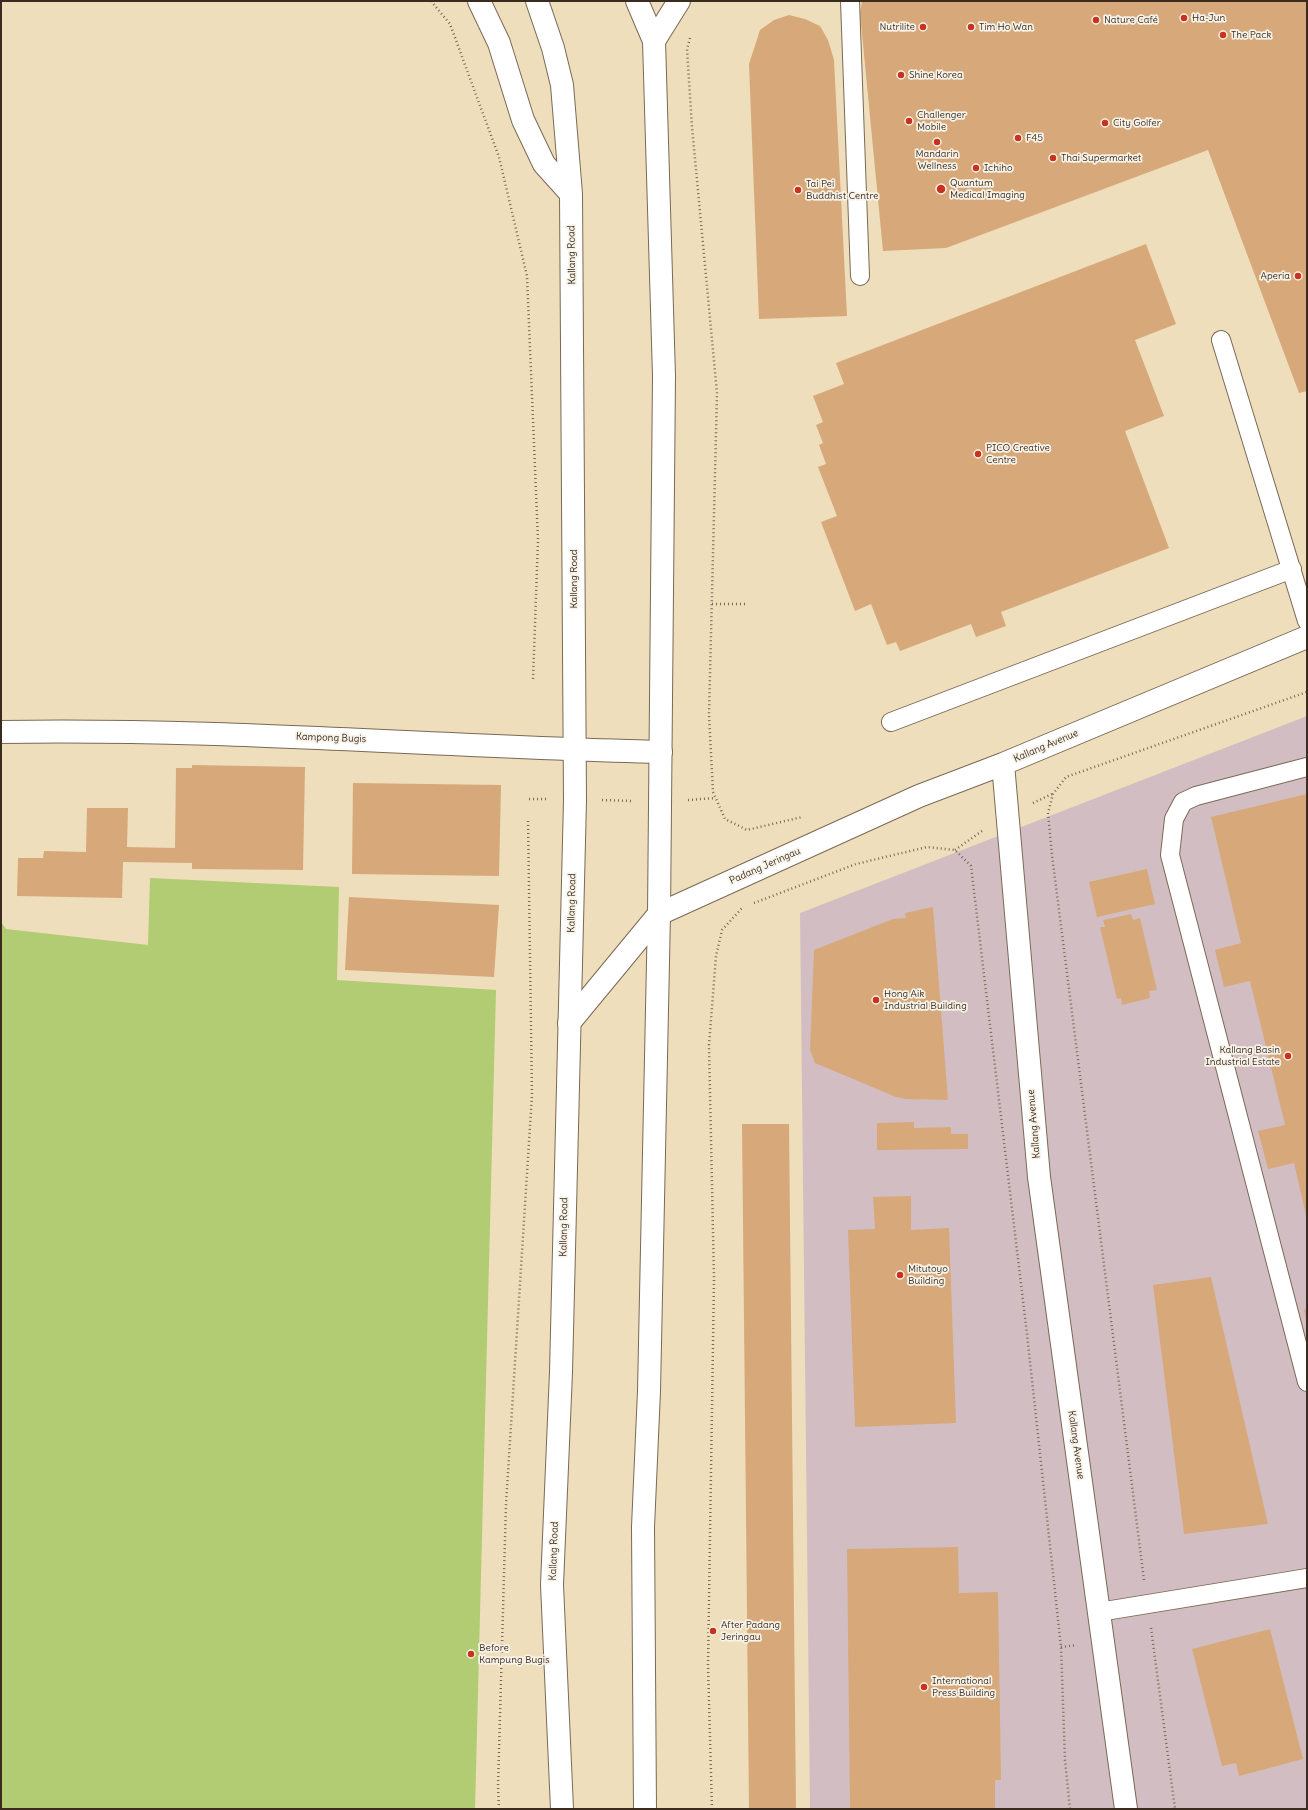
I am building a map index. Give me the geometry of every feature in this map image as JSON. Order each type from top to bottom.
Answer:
[{"type":"main road","points":[[479,1],[499,42],[523,120],[544,164],[571,194]]},
{"type":"main road","name":"Kallang Road","points":[[537,1],[553,48],[562,85],[571,194],[575,800],[561,1372],[552,1585],[562,1809]]},
{"type":"main road","points":[[637,1],[654,41],[664,376],[659,914],[649,1391],[643,1527],[644,1809]]},
{"type":"main road","points":[[654,41],[679,1]]},
{"type":"main road","name":"Kallang Avenue","points":[[1126,1809],[1038,1177],[1003,764],[1307,637]]},
{"type":"main road","name":"Kampong Bugis","points":[[1,732],[287,737],[575,750],[661,752]]},
{"type":"main road","name":"Padang Jeringau","points":[[569,1023],[659,914],[919,796],[1003,764]]},
{"type":"lane","points":[[850,1],[860,276]]},
{"type":"lane","points":[[1221,340],[1307,621]]},
{"type":"lane","points":[[891,722],[1292,569]]},
{"type":"lane","points":[[1307,767],[1196,796],[1183,802],[1174,819],[1170,855],[1307,1382]]},
{"type":"lane","points":[[1099,1612],[1307,1578]]},
{"type":"path","points":[[431,1],[450,24],[498,157],[527,276],[538,540],[533,680]]},
{"type":"path","points":[[690,36],[686,49],[717,393],[709,715],[712,792],[725,819],[747,830],[806,816]]},
{"type":"path","points":[[712,604],[748,604]]},
{"type":"path","points":[[1175,1809],[1052,855],[1048,813],[1053,794],[1066,777],[1307,692]]},
{"type":"path","points":[[529,799],[660,802],[715,798]]},
{"type":"path","points":[[499,1809],[498,1786],[506,1504],[532,1095],[528,818]]},
{"type":"path","points":[[712,1809],[708,1665],[714,1279],[709,1045],[716,956],[722,930],[743,907],[856,864],[927,847],[955,850],[971,866],[1028,1342],[1061,1647],[1065,1760],[1070,1809]]},
{"type":"shaded area","points":[[1307,716],[1307,1809],[810,1809],[800,913]]},
{"type":"green space","points":[[150,878],[339,887],[337,980],[496,990],[475,1809],[1,1809],[1,922],[6,929],[148,945]]},
{"type":"building","points":[[862,1],[1307,1],[1307,391],[1299,393],[1208,150],[946,248],[883,251],[860,13]]},
{"type":"building","name":"Tai Pei Buddhist Centre","points":[[789,15],[805,19],[820,26],[828,40],[834,60],[847,316],[759,319],[749,64],[760,30],[774,20]]},
{"type":"building","name":"PICO Creative Centre","points":[[1146,244],[1176,324],[1135,340],[1164,416],[1125,431],[1169,548],[1001,612],[1006,626],[976,637],[971,624],[900,651],[896,642],[887,645],[871,604],[855,611],[821,522],[837,516],[818,467],[826,464],[819,445],[823,443],[816,425],[823,422],[813,396],[844,384],[836,363]]},
{"type":"building","points":[[192,765],[305,767],[303,870],[192,869],[192,863],[123,862],[122,898],[17,896],[18,858],[43,858],[44,851],[86,852],[87,808],[128,808],[127,847],[175,848],[176,768],[192,768]]},
{"type":"building","points":[[353,783],[501,785],[499,876],[352,874]]},
{"type":"building","name":"Kallang Basin Industrial Estate","points":[[1307,794],[1306,1215],[1294,1163],[1268,1169],[1258,1131],[1285,1125],[1250,981],[1224,987],[1215,950],[1241,943],[1211,817]]},
{"type":"building","points":[[1147,869],[1155,904],[1097,917],[1089,882]]},
{"type":"building","points":[[349,897],[499,905],[494,977],[345,970]]},
{"type":"building","name":"Hong Aik Industrial Building","points":[[933,907],[948,1100],[906,1099],[896,1097],[815,1063],[810,1050],[814,950],[893,919],[906,918],[905,913]]},
{"type":"building","points":[[1131,914],[1133,920],[1140,918],[1157,990],[1149,991],[1150,998],[1122,1005],[1121,998],[1117,999],[1100,927],[1105,927],[1103,920]]},
{"type":"building","points":[[914,1122],[914,1128],[951,1127],[951,1134],[968,1134],[968,1149],[877,1150],[877,1123]]},
{"type":"building","points":[[742,1124],[789,1124],[796,1809],[749,1809]]},
{"type":"building","name":"Mitutoyo Building","points":[[911,1196],[911,1230],[949,1228],[956,1423],[855,1427],[848,1230],[875,1229],[873,1197]]},
{"type":"building","points":[[1211,1277],[1268,1524],[1184,1534],[1153,1285]]},
{"type":"building","points":[[1307,1309],[1307,1320],[1306,1320],[1304,1310]]},
{"type":"building","name":"International Press Building","points":[[958,1547],[959,1593],[998,1592],[1001,1780],[995,1780],[995,1809],[850,1809],[847,1549]]},
{"type":"building","points":[[1270,1629],[1303,1759],[1239,1776],[1236,1763],[1222,1766],[1192,1649]]},
{"type":"place","name":"Ha-Jun","points":[[1184,18]]},
{"type":"place","name":"Nature Café","points":[[1096,20]]},
{"type":"place","name":"Nutrilite","points":[[923,27]]},
{"type":"place","name":"Tim Ho Wan","points":[[971,27]]},
{"type":"place","name":"The Pack","points":[[1223,35]]},
{"type":"place","name":"Shine Korea","points":[[901,75]]},
{"type":"place","name":"Challenger Mobile","points":[[909,121]]},
{"type":"place","name":"City Golfer","points":[[1105,123]]},
{"type":"place","name":"F45","points":[[1018,138]]},
{"type":"place","name":"Mandarin Wellness","points":[[937,142]]},
{"type":"place","name":"Thai Supermarket","points":[[1053,158]]},
{"type":"place","name":"Ichiho","points":[[976,168]]},
{"type":"place","name":"Quantum Medical Imaging","points":[[941,189]]},
{"type":"place","name":"Tai Pei Buddhist Centre","points":[[798,190]]},
{"type":"place","name":"Aperia","points":[[1298,276]]},
{"type":"place","name":"PICO Creative Centre","points":[[978,454]]},
{"type":"place","name":"Hong Aik Industrial Building","points":[[876,1000]]},
{"type":"place","name":"Kallang Basin Industrial Estate","points":[[1288,1056]]},
{"type":"place","name":"Mitutoyo Building","points":[[900,1275]]},
{"type":"place","name":"After Padang Jeringau","points":[[713,1631]]},
{"type":"place","name":"Before Kampung Bugis","points":[[471,1654]]},
{"type":"place","name":"International Press Building","points":[[924,1687]]}]
